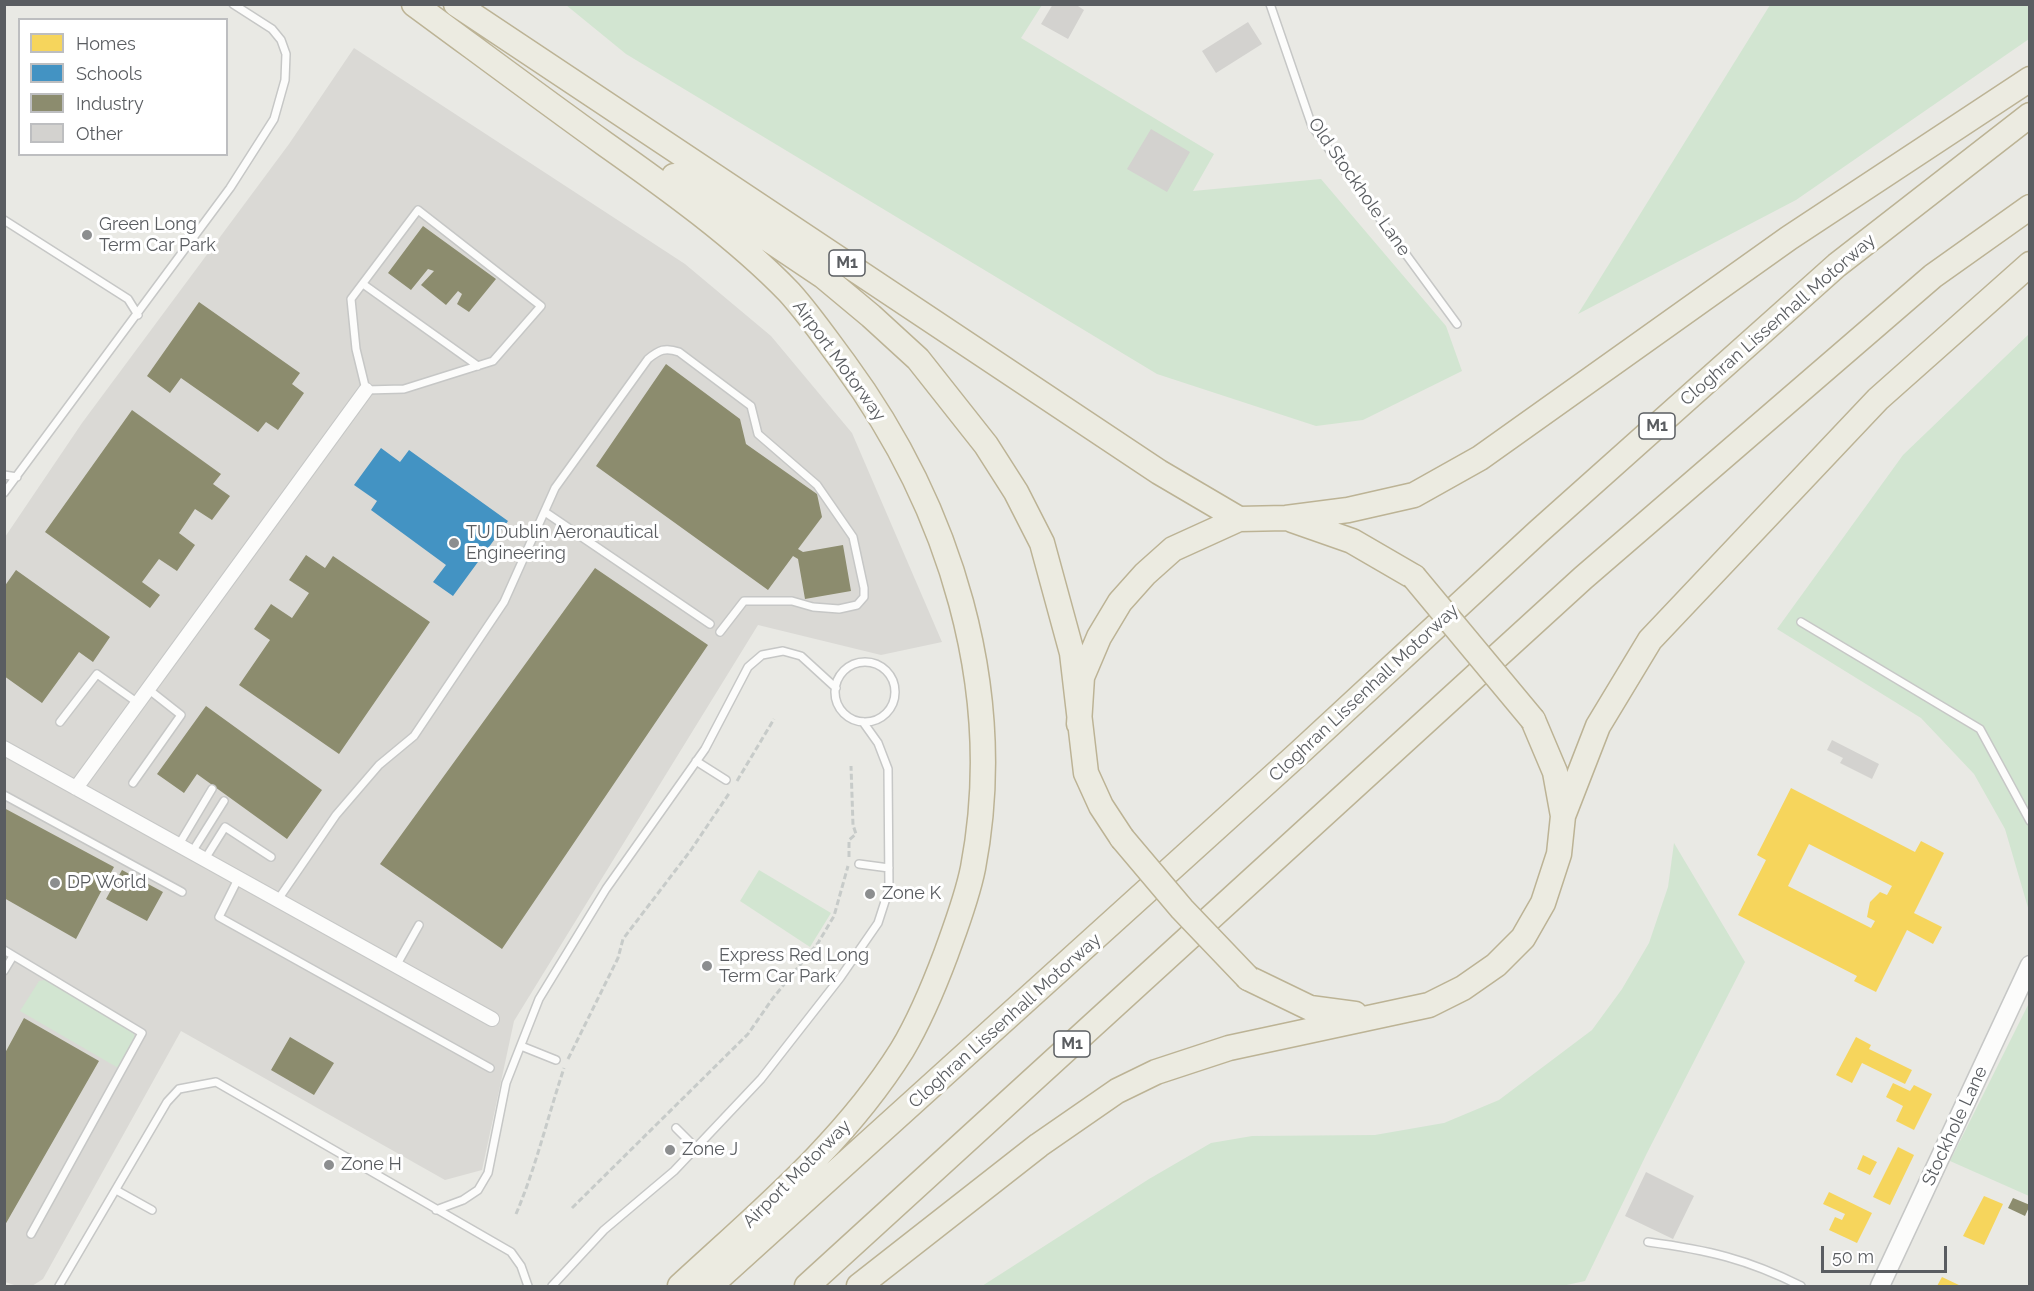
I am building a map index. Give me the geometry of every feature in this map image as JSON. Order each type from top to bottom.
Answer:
[{"type":"highway","name":"M1","points":[[416,4],[823,276],[872,316],[918,359],[986,445],[1016,492],[1042,543],[1072,653],[1079,724]]},
{"type":"highway","name":"Airport Motorway","points":[[416,4],[670,191],[788,292],[872,402],[915,475],[941,538],[969,631],[978,687],[983,745],[981,806],[973,869],[960,916],[933,988],[903,1049],[852,1119],[807,1168],[680,1287]]},
{"type":"highway","name":"M1","points":[[456,4],[1159,472],[1239,519]]},
{"type":"highway","points":[[1372,1016],[1310,1008],[1248,978],[1182,909],[1122,838],[1101,806],[1086,773],[1079,724],[1082,677],[1099,638],[1120,602],[1145,574],[1173,549],[1239,519],[1287,518],[1348,510],[1414,495],[1480,458],[1789,238],[2030,79]]},
{"type":"highway","name":"Cloghran Lissenhall Motorway","points":[[710,1287],[1298,754],[1538,532],[1837,265],[2030,115]]},
{"type":"highway","name":"M1","points":[[807,1287],[1583,578],[1933,276],[2030,207]]},
{"type":"highway","points":[[859,1287],[1039,1145],[1117,1090],[1156,1072],[1229,1048],[1429,1005],[1463,988],[1496,965],[1523,938],[1543,903],[1559,854],[1563,816],[1598,726],[1650,640],[1878,399],[2030,264]]},
{"type":"highway","points":[[1287,518],[1352,541],[1414,577],[1533,720],[1555,772],[1563,816]]},
{"type":"street","points":[[76,788],[366,390]]},
{"type":"street","points":[[4,748],[492,1019]]},
{"type":"street","name":"Stockhole Lane","points":[[1880,1287],[2030,965]]},
{"type":"lane","points":[[4,493],[230,188],[274,119],[285,80],[286,54],[282,40],[272,29],[233,4]]},
{"type":"lane","name":"Old Stockhole Lane","points":[[1270,4],[1312,126],[1457,324]]},
{"type":"lane","points":[[418,210],[540,306],[493,361],[404,389],[366,390],[356,349],[351,299],[363,284],[418,210]]},
{"type":"lane","points":[[4,220],[128,299],[138,315]]},
{"type":"lane","points":[[363,284],[478,366]]},
{"type":"lane","points":[[276,901],[336,815],[379,765],[414,736],[504,602],[555,488],[648,359],[657,351],[668,348],[679,352],[751,406],[758,434],[817,485],[853,537],[864,588],[864,597],[857,605],[839,609],[813,607],[792,602],[744,601],[720,632]]},
{"type":"lane","points":[[4,475],[17,477]]},
{"type":"lane","points":[[545,512],[710,624]]},
{"type":"lane","points":[[1802,621],[1980,729],[2030,821]]},
{"type":"lane","points":[[436,1210],[463,1200],[478,1190],[488,1173],[506,1083],[539,999],[606,889],[696,761],[748,667],[762,655],[783,651],[801,656],[836,688]]},
{"type":"lane","points":[[862,663],[881,667],[888,673],[893,682],[894,702],[882,717],[863,722],[854,720],[839,707],[836,688],[844,671],[862,663]]},
{"type":"lane","points":[[60,722],[97,674],[138,703]]},
{"type":"lane","points":[[133,783],[181,715],[148,689]]},
{"type":"lane","points":[[552,1287],[604,1230],[674,1171],[761,1079],[840,978],[878,922],[889,889],[888,769],[878,743],[863,722]]},
{"type":"lane","points":[[696,761],[726,780]]},
{"type":"lane","points":[[178,846],[212,789]]},
{"type":"lane","points":[[4,795],[182,892]]},
{"type":"lane","points":[[198,857],[224,801]]},
{"type":"lane","points":[[198,857],[225,827],[271,857]]},
{"type":"lane","points":[[859,864],[889,868]]},
{"type":"lane","points":[[237,879],[219,917],[490,1068]]},
{"type":"lane","points":[[396,966],[419,925]]},
{"type":"lane","points":[[4,950],[142,1033],[31,1234]]},
{"type":"lane","points":[[4,971],[14,956]]},
{"type":"lane","points":[[521,1046],[556,1060]]},
{"type":"lane","points":[[59,1287],[167,1102],[179,1089],[216,1082],[511,1252],[521,1266],[528,1287]]},
{"type":"lane","points":[[676,1128],[696,1148]]},
{"type":"lane","points":[[116,1190],[152,1210]]},
{"type":"lane","points":[[1648,1242],[1704,1249],[1766,1268],[1802,1287]]},
{"type":"path","points":[[516,1214],[531,1179],[542,1135],[569,1055],[618,958],[623,939],[691,850],[738,780],[774,719]]},
{"type":"path","points":[[572,1208],[747,1035],[773,998],[818,943],[834,916],[849,864],[849,840],[856,834],[853,825],[851,766]]},
{"type":"shaded area","points":[[354,48],[685,264],[771,336],[852,433],[942,642],[881,655],[758,625],[514,1021],[482,1170],[445,1180],[181,1031],[43,1279],[32,1286],[17,1286],[5,1282],[5,537],[82,423],[289,144]]},
{"type":"green space","points":[[566,5],[1042,5],[1021,38],[1214,154],[1193,191],[1321,179],[1446,326],[1462,371],[1363,420],[1316,426],[1157,374],[626,54]]},
{"type":"green space","points":[[1770,5],[2029,5],[2029,39],[1796,200],[1578,314]]},
{"type":"green space","points":[[2029,334],[2029,911],[2005,829],[1974,774],[1921,718],[1777,629],[1903,455]]},
{"type":"green space","points":[[1674,843],[1745,962],[1647,1153],[1585,1281],[1562,1286],[982,1286],[1149,1179],[1211,1143],[1252,1136],[1375,1135],[1444,1123],[1499,1100],[1592,1030],[1622,989],[1649,943],[1668,887]]},
{"type":"green space","points":[[759,870],[831,913],[810,947],[740,901]]},
{"type":"green space","points":[[50,979],[132,1029],[135,1038],[120,1069],[20,1011],[39,981]]},
{"type":"green space","points":[[2029,1003],[2029,1196],[1950,1161]]},
{"type":"building: Homes","points":[[1791,788],[1915,852],[1921,841],[1944,853],[1914,913],[1942,927],[1933,944],[1907,930],[1876,992],[1854,981],[1857,976],[1738,915],[1766,860],[1757,855]],"holes":[[[1809,844],[1892,886],[1887,895],[1880,892],[1870,902],[1867,917],[1875,921],[1871,928],[1788,886]]]},
{"type":"building: Homes","points":[[1856,1037],[1871,1045],[1869,1049],[1912,1070],[1905,1084],[1862,1063],[1852,1083],[1836,1075]]},
{"type":"building: Homes","points":[[1893,1083],[1910,1091],[1914,1085],[1932,1094],[1914,1130],[1896,1121],[1903,1106],[1886,1097]]},
{"type":"building: Homes","points":[[1898,1147],[1914,1155],[1890,1205],[1873,1197]]},
{"type":"building: Homes","points":[[1863,1155],[1877,1162],[1870,1175],[1857,1169]]},
{"type":"building: Homes","points":[[1829,1192],[1872,1213],[1857,1243],[1829,1230],[1835,1217],[1842,1220],[1845,1214],[1823,1204]]},
{"type":"building: Homes","points":[[1984,1196],[2003,1204],[1984,1245],[1963,1236]]},
{"type":"building: Homes","points":[[1942,1277],[1961,1286],[1937,1286]]},
{"type":"building: Schools","name":"TU Dublin Aeronautical Engineering","points":[[381,448],[400,462],[409,450],[508,521],[453,596],[433,582],[446,565],[371,510],[377,501],[354,485]]},
{"type":"building: Industry","points":[[423,226],[496,279],[469,312],[457,304],[462,294],[458,291],[446,305],[421,285],[434,271],[428,269],[411,290],[388,273]]},
{"type":"building: Industry","points":[[199,302],[300,373],[292,384],[304,393],[278,430],[266,422],[258,432],[181,378],[170,393],[147,376]]},
{"type":"building: Industry","points":[[666,364],[740,419],[746,444],[817,494],[822,517],[798,549],[803,552],[843,545],[851,591],[805,599],[798,559],[793,556],[768,590],[596,466]]},
{"type":"building: Industry","points":[[132,410],[221,474],[213,484],[230,496],[212,520],[195,509],[179,533],[195,545],[177,571],[159,559],[142,582],[160,595],[150,608],[45,532]]},
{"type":"building: Industry","points":[[306,555],[325,568],[333,556],[430,622],[339,754],[239,685],[270,640],[254,629],[271,604],[292,618],[309,593],[289,580]]},
{"type":"building: Industry","points":[[595,568],[708,645],[502,949],[380,864]]},
{"type":"building: Industry","points":[[16,570],[110,637],[93,662],[79,652],[42,703],[4,676],[4,587]]},
{"type":"building: Industry","points":[[206,706],[322,790],[287,839],[197,774],[184,793],[157,774]]},
{"type":"building: Industry","name":"DP World","points":[[4,808],[114,867],[76,939],[4,898]]},
{"type":"building: Industry","points":[[122,870],[163,892],[147,921],[106,899]]},
{"type":"building: Industry","points":[[24,1018],[99,1061],[5,1225],[5,1053]]},
{"type":"building: Industry","points":[[290,1037],[334,1063],[314,1095],[271,1070]]},
{"type":"building: Industry","points":[[2013,1198],[2030,1205],[2025,1216],[2008,1208]]},
{"type":"building: Other","points":[[1053,4],[1075,4],[1084,10],[1068,39],[1041,24]]},
{"type":"building: Other","points":[[1248,22],[1262,44],[1216,73],[1202,51]]},
{"type":"building: Other","points":[[1151,129],[1190,152],[1167,192],[1127,169]]},
{"type":"building: Other","points":[[1832,740],[1879,764],[1872,779],[1840,763],[1843,758],[1827,750]]},
{"type":"building: Other","points":[[1646,1172],[1694,1196],[1673,1239],[1625,1216]]},
{"type":"place","name":"Green Long Term Car Park","points":[[87,235]]},
{"type":"place","name":"TU Dublin Aeronautical Engineering","points":[[454,543]]},
{"type":"place","name":"DP World","points":[[55,883]]},
{"type":"place","name":"Zone K","points":[[870,894]]},
{"type":"place","name":"Express Red Long Term Car Park","points":[[707,966]]},
{"type":"place","name":"Zone J","points":[[670,1150]]},
{"type":"place","name":"Zone H","points":[[329,1165]]}]
